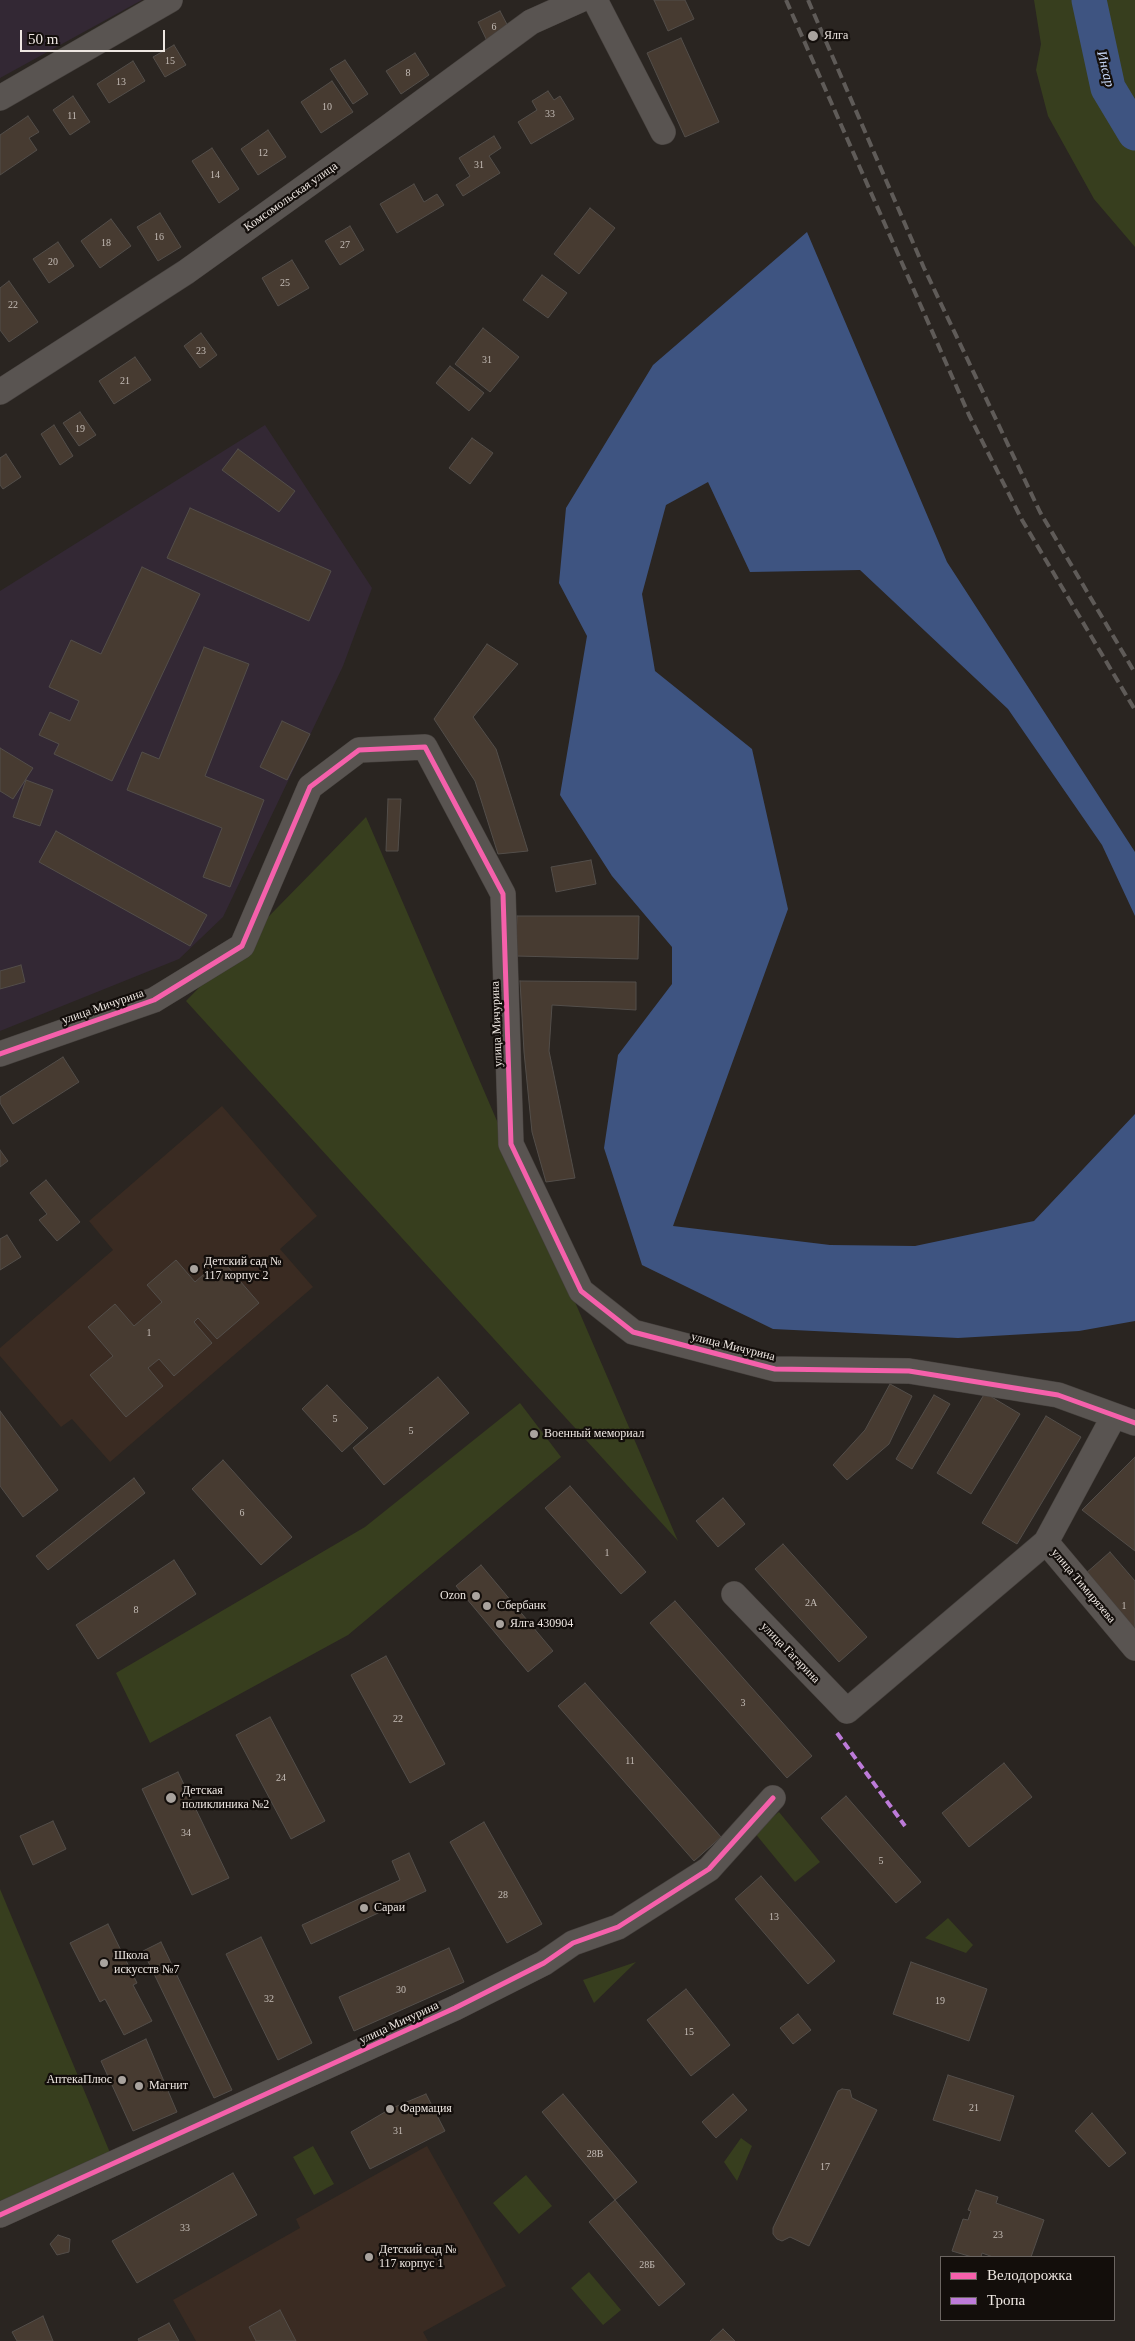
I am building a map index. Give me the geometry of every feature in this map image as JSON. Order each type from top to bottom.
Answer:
[{"type":"street","points":[[0,98],[170,0]]},
{"type":"street","name":"Комсомольская улица","points":[[0,392],[186,272],[395,123],[531,22],[580,0]]},
{"type":"street","points":[[595,0],[663,132]]},
{"type":"street","name":"улица Мичурина","points":[[0,1054],[154,1000],[242,946],[310,787],[359,750],[425,747],[503,894],[511,1144],[581,1291],[633,1332],[775,1369],[909,1371],[1058,1395],[1125,1419]]},
{"type":"street","name":"улица Тимирязева","points":[[1125,1419],[1046,1542],[1135,1648]]},
{"type":"street","name":"улица Гагарина","points":[[734,1594],[847,1712],[1046,1542]]},
{"type":"street","name":"улица Мичурина","points":[[0,2215],[419,2025],[544,1963],[573,1943],[618,1927],[708,1869],[773,1798]]},
{"type":"shaded area","points":[[0,0],[142,0],[0,78]]},
{"type":"shaded area","points":[[265,425],[372,588],[343,666],[223,917],[179,959],[0,1031],[0,591]]},
{"type":"shaded area","name":"Детский сад № 117 корпус 2","points":[[222,1106],[317,1216],[280,1249],[313,1287],[110,1462],[72,1419],[61,1427],[0,1356],[0,1348],[113,1250],[89,1221]]},
{"type":"shaded area","name":"Детский сад № 117 корпус 1","points":[[427,2146],[506,2286],[423,2332],[428,2341],[196,2341],[173,2300],[300,2228],[296,2219]]},
{"type":"green space","points":[[1034,0],[1135,0],[1135,247],[1094,199],[1048,116],[1036,70],[1041,44]]},
{"type":"green space","points":[[366,817],[678,1541],[186,1001]]},
{"type":"green space","points":[[520,1403],[561,1457],[348,1635],[150,1743],[116,1673],[365,1527]]},
{"type":"green space","points":[[779,1812],[820,1862],[795,1882],[754,1832]]},
{"type":"green space","points":[[0,1889],[111,2155],[0,2201]]},
{"type":"green space","points":[[948,1918],[973,1945],[966,1953],[925,1938]]},
{"type":"green space","points":[[636,1962],[594,2003],[583,1980]]},
{"type":"green space","points":[[741,2138],[752,2146],[737,2181],[724,2162]]},
{"type":"green space","points":[[313,2146],[334,2184],[314,2195],[293,2157]]},
{"type":"green space","points":[[526,2175],[552,2206],[519,2234],[493,2203]]},
{"type":"green space","points":[[589,2272],[621,2310],[603,2325],[571,2288]]},
{"type":"water","points":[[807,232],[947,562],[1135,852],[1135,916],[1102,845],[1008,709],[860,570],[750,572],[708,482],[666,505],[642,594],[655,671],[752,749],[788,909],[673,1226],[830,1245],[915,1246],[1034,1221],[1135,1114],[1135,1321],[1079,1331],[958,1338],[773,1329],[642,1265],[604,1148],[618,1055],[672,984],[672,947],[612,876],[560,795],[587,636],[559,583],[566,508],[653,365]]},
{"type":"building","points":[[654,0],[685,0],[694,19],[668,31]]},
{"type":"building","points":[[500,11],[511,32],[488,43],[478,22]]},
{"type":"building","points":[[681,38],[719,122],[685,137],[647,53]]},
{"type":"building","points":[[174,45],[186,65],[165,77],[153,57]]},
{"type":"building","points":[[415,53],[429,75],[401,94],[386,71]]},
{"type":"building","points":[[345,60],[368,94],[353,104],[330,69]]},
{"type":"building","points":[[133,61],[145,81],[109,103],[97,84]]},
{"type":"building","points":[[332,81],[353,112],[321,133],[301,102]]},
{"type":"building","points":[[548,91],[554,100],[560,96],[574,119],[531,144],[518,122],[537,110],[532,101]]},
{"type":"building","points":[[73,96],[90,122],[70,135],[53,110]]},
{"type":"building","points":[[28,116],[39,132],[29,138],[37,150],[0,175],[0,135]]},
{"type":"building","points":[[268,130],[286,157],[258,175],[241,149]]},
{"type":"building","points":[[494,136],[501,148],[489,156],[500,173],[463,196],[456,185],[470,176],[459,158]]},
{"type":"building","points":[[212,148],[239,189],[219,203],[192,161]]},
{"type":"building","points":[[414,184],[424,202],[437,194],[444,205],[397,233],[380,204]]},
{"type":"building","points":[[590,208],[615,228],[579,274],[554,254]]},
{"type":"building","points":[[160,213],[181,247],[158,261],[137,227]]},
{"type":"building","points":[[111,219],[131,246],[100,268],[81,241]]},
{"type":"building","points":[[350,226],[364,250],[340,265],[325,241]]},
{"type":"building","points":[[58,242],[74,266],[49,283],[33,259]]},
{"type":"building","points":[[292,260],[309,288],[278,306],[262,278]]},
{"type":"building","points":[[542,275],[567,293],[548,318],[523,300]]},
{"type":"building","points":[[9,281],[38,322],[9,342],[0,330],[0,288]]},
{"type":"building","points":[[483,328],[519,357],[490,392],[455,364]]},
{"type":"building","points":[[201,333],[217,355],[200,368],[184,346]]},
{"type":"building","points":[[135,357],[151,380],[114,404],[99,381]]},
{"type":"building","points":[[450,366],[484,393],[469,411],[436,383]]},
{"type":"building","points":[[80,412],[96,435],[79,446],[63,423]]},
{"type":"building","points":[[54,425],[73,456],[60,465],[41,434]]},
{"type":"building","points":[[472,438],[493,453],[470,484],[449,468]]},
{"type":"building","points":[[238,449],[295,491],[279,512],[222,470]]},
{"type":"building","points":[[6,454],[21,477],[3,489],[0,485],[0,458]]},
{"type":"building","points":[[190,508],[331,571],[309,621],[167,558]]},
{"type":"building","points":[[142,567],[200,594],[112,781],[54,754],[59,744],[39,735],[50,712],[70,721],[79,701],[49,687],[71,640],[101,654]]},
{"type":"building","points":[[487,644],[518,664],[473,717],[496,749],[528,851],[498,854],[475,781],[434,719]]},
{"type":"building","points":[[204,647],[249,664],[205,776],[264,800],[230,887],[203,877],[222,828],[127,790],[142,752],[159,759]]},
{"type":"building","points":[[282,721],[310,734],[287,780],[260,767]]},
{"type":"building","points":[[0,748],[33,768],[13,799],[0,791]]},
{"type":"building","points":[[26,780],[53,790],[40,826],[13,817]]},
{"type":"building","points":[[388,799],[401,799],[398,851],[386,851]]},
{"type":"building","points":[[56,831],[207,915],[190,946],[39,862]]},
{"type":"building","points":[[591,860],[596,884],[556,892],[551,867]]},
{"type":"building","points":[[517,916],[639,916],[638,959],[515,956]]},
{"type":"building","points":[[21,965],[25,982],[0,989],[0,971]]},
{"type":"building","points":[[520,981],[636,982],[636,1010],[552,1005],[549,1051],[575,1178],[546,1182],[532,1132],[524,1052]]},
{"type":"building","points":[[63,1057],[79,1082],[13,1124],[0,1103],[0,1097]]},
{"type":"building","points":[[0,1150],[8,1161],[0,1167]]},
{"type":"building","points":[[46,1180],[80,1222],[57,1241],[39,1220],[47,1214],[30,1193]]},
{"type":"building","points":[[7,1235],[21,1257],[0,1270],[0,1239]]},
{"type":"building","points":[[221,1259],[259,1303],[217,1339],[198,1318],[194,1322],[212,1343],[174,1376],[159,1359],[148,1368],[163,1386],[126,1417],[90,1375],[113,1356],[88,1327],[115,1304],[134,1326],[162,1302],[147,1285],[176,1260],[195,1282]]},
{"type":"building","points":[[438,1377],[469,1413],[384,1485],[353,1448]]},
{"type":"building","points":[[890,1384],[912,1396],[889,1444],[847,1480],[833,1465],[865,1430]]},
{"type":"building","points":[[327,1385],[368,1428],[342,1452],[302,1409]]},
{"type":"building","points":[[985,1393],[1020,1414],[971,1494],[937,1473]]},
{"type":"building","points":[[934,1395],[950,1404],[912,1469],[896,1459]]},
{"type":"building","points":[[0,1411],[58,1490],[23,1517],[0,1486]]},
{"type":"building","points":[[1046,1416],[1081,1437],[1017,1544],[982,1523]]},
{"type":"building","points":[[1135,1457],[1135,1551],[1082,1510]]},
{"type":"building","points":[[223,1460],[292,1537],[261,1565],[192,1489]]},
{"type":"building","points":[[134,1478],[145,1493],[48,1570],[36,1556]]},
{"type":"building","points":[[570,1486],[646,1572],[621,1594],[545,1508]]},
{"type":"building","points":[[723,1498],[745,1524],[718,1547],[696,1521]]},
{"type":"building","points":[[783,1544],[867,1637],[839,1662],[755,1569]]},
{"type":"building","points":[[1110,1552],[1135,1581],[1135,1632],[1085,1574]]},
{"type":"building","points":[[174,1560],[196,1594],[98,1659],[76,1625]]},
{"type":"building","points":[[481,1565],[553,1651],[528,1672],[456,1586]]},
{"type":"building","points":[[675,1601],[812,1756],[787,1778],[650,1623]]},
{"type":"building","points":[[386,1656],[445,1764],[410,1783],[351,1675]]},
{"type":"building","points":[[585,1683],[721,1837],[694,1861],[558,1706]]},
{"type":"building","points":[[270,1717],[325,1821],[291,1839],[236,1735]]},
{"type":"building","points":[[1004,1763],[1032,1797],[969,1847],[942,1813]]},
{"type":"building","points":[[178,1772],[229,1878],[192,1895],[142,1789]]},
{"type":"building","points":[[846,1796],[921,1882],[896,1903],[821,1818]]},
{"type":"building","points":[[53,1821],[66,1849],[33,1865],[20,1836]]},
{"type":"building","points":[[484,1822],[542,1924],[507,1943],[450,1842]]},
{"type":"building","name":"Сараи","points":[[409,1853],[426,1891],[311,1944],[302,1925],[400,1880],[392,1861]]},
{"type":"building","points":[[761,1876],[835,1961],[808,1984],[735,1899]]},
{"type":"building","name":"Школа искусств №7","points":[[108,1924],[137,1983],[133,1985],[152,2021],[124,2035],[105,1999],[100,2002],[70,1943]]},
{"type":"building","points":[[261,1937],[312,2043],[278,2060],[226,1954]]},
{"type":"building","points":[[161,1942],[232,2090],[214,2098],[143,1951]]},
{"type":"building","points":[[449,1948],[464,1982],[354,2031],[339,1997]]},
{"type":"building","points":[[911,1962],[987,1989],[969,2041],[893,2014]]},
{"type":"building","points":[[686,1989],[730,2045],[691,2076],[647,2020]]},
{"type":"building","points":[[798,2014],[811,2030],[793,2044],[780,2028]]},
{"type":"building","name":"Магнит","points":[[146,2039],[177,2112],[133,2131],[101,2061]]},
{"type":"building","points":[[948,2075],[1014,2096],[1000,2141],[933,2120]]},
{"type":"building","points":[[842,2089],[850,2090],[852,2098],[877,2110],[809,2246],[790,2237],[782,2241],[777,2239],[773,2234],[773,2228],[838,2091]]},
{"type":"building","points":[[426,2094],[445,2131],[370,2169],[351,2132],[390,2109]]},
{"type":"building","points":[[563,2094],[637,2182],[615,2200],[542,2112]]},
{"type":"building","points":[[733,2094],[747,2110],[716,2138],[702,2122]]},
{"type":"building","points":[[1092,2113],[1126,2153],[1109,2167],[1075,2131]]},
{"type":"building","points":[[233,2173],[257,2215],[137,2283],[112,2241]]},
{"type":"building","points":[[976,2190],[998,2197],[996,2203],[1044,2220],[1031,2256],[990,2256],[982,2253],[981,2256],[969,2256],[952,2251],[963,2219],[968,2220],[971,2211],[968,2210]]},
{"type":"building","points":[[615,2200],[685,2284],[659,2306],[589,2222]]},
{"type":"building","points":[[58,2235],[70,2239],[69,2252],[57,2255],[50,2244]]},
{"type":"building","points":[[280,2310],[296,2341],[256,2341],[249,2327]]},
{"type":"building","points":[[43,2316],[53,2341],[17,2341],[12,2332]]},
{"type":"building","points":[[169,2323],[179,2341],[139,2341],[138,2339]]},
{"type":"building","points":[[723,2329],[735,2341],[710,2341]]},
{"type":"waterway","name":"Инсар","points":[[1089,0],[1108,88],[1135,133]]},
{"type":"railway","points":[[786,0],[969,415],[1022,520],[1135,710]]},
{"type":"railway","points":[[808,0],[924,268],[1040,512],[1135,673]]},
{"type":"marked path","points":[[837,1733],[905,1826]]},
{"type":"cycle path","points":[[0,1054],[154,1000],[242,946],[310,787],[359,750],[425,747],[503,894],[511,1144],[581,1291],[633,1332],[775,1369],[909,1371],[1058,1395],[1135,1423]]},
{"type":"cycle path","points":[[0,2215],[455,2008],[544,1963],[573,1943],[618,1927],[709,1869],[773,1798]]},
{"type":"place","name":"Ялга","points":[[813,36]]},
{"type":"place","name":"Детский сад № 117 корпус 2","points":[[194,1269]]},
{"type":"place","name":"Военный мемориал","points":[[534,1434]]},
{"type":"place","name":"Ozon","points":[[476,1596]]},
{"type":"place","name":"Сбербанк","points":[[487,1606]]},
{"type":"place","name":"Ялга 430904","points":[[500,1624]]},
{"type":"place","name":"Детская поликлиника №2","points":[[171,1798]]},
{"type":"place","name":"Сараи","points":[[364,1908]]},
{"type":"place","name":"Школа искусств №7","points":[[104,1963]]},
{"type":"place","name":"АптекаПлюс","points":[[122,2080]]},
{"type":"place","name":"Магнит","points":[[139,2086]]},
{"type":"place","name":"Фармация","points":[[390,2109]]},
{"type":"place","name":"Детский сад № 117 корпус 1","points":[[369,2257]]}]
